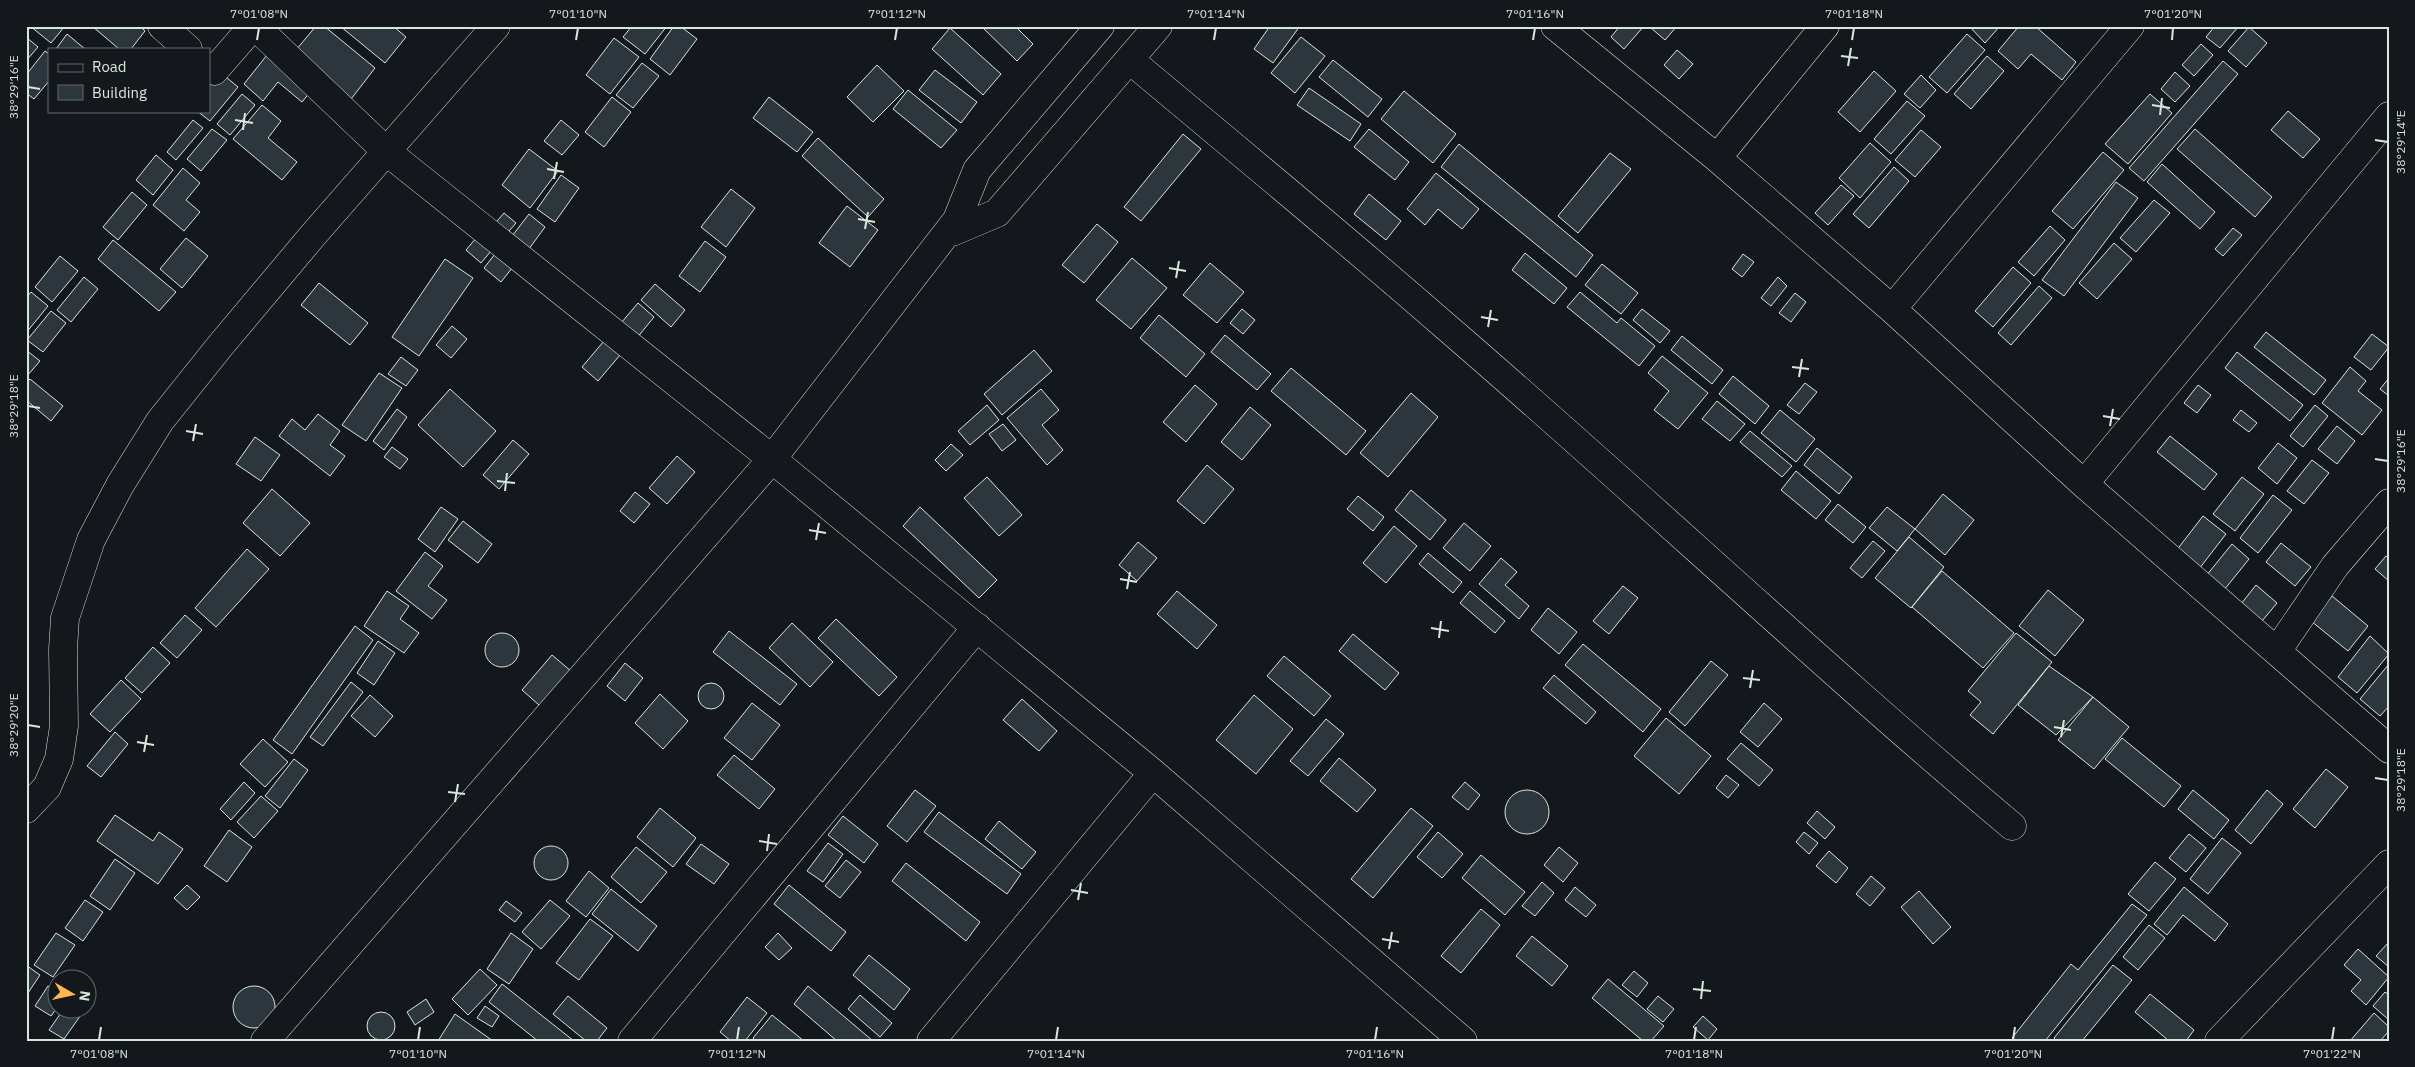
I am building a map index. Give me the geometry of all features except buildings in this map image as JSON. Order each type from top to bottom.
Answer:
[{"type":"street","points":[[162,26],[187,48]]},
{"type":"street","points":[[210,68],[214,71],[254,26],[386,151],[772,459],[1154,773],[1463,1041]]},
{"type":"street","points":[[26,809],[47,787],[59,759],[64,726],[63,648],[65,618],[91,540],[120,485],[160,421],[302,249],[496,26]]},
{"type":"street","points":[[1100,26],[977,170],[952,232],[997,213],[1158,26]]},
{"type":"street","points":[[1555,26],[1717,158],[1892,309],[2084,484],[2389,749]]},
{"type":"street","points":[[1717,158],[1825,26]]},
{"type":"street","points":[[1892,309],[2130,26]]},
{"type":"street","points":[[1130,60],[1444,324],[1657,512],[1908,739],[2012,826]]},
{"type":"street","points":[[2084,484],[2389,116]]},
{"type":"street","points":[[265,1041],[772,459],[956,221]]},
{"type":"street","points":[[2277,651],[2335,566],[2389,503]]},
{"type":"street","points":[[632,1041],[977,627]]},
{"type":"street","points":[[931,1041],[1154,773]]},
{"type":"street","points":[[2218,1041],[2389,864]]}]
